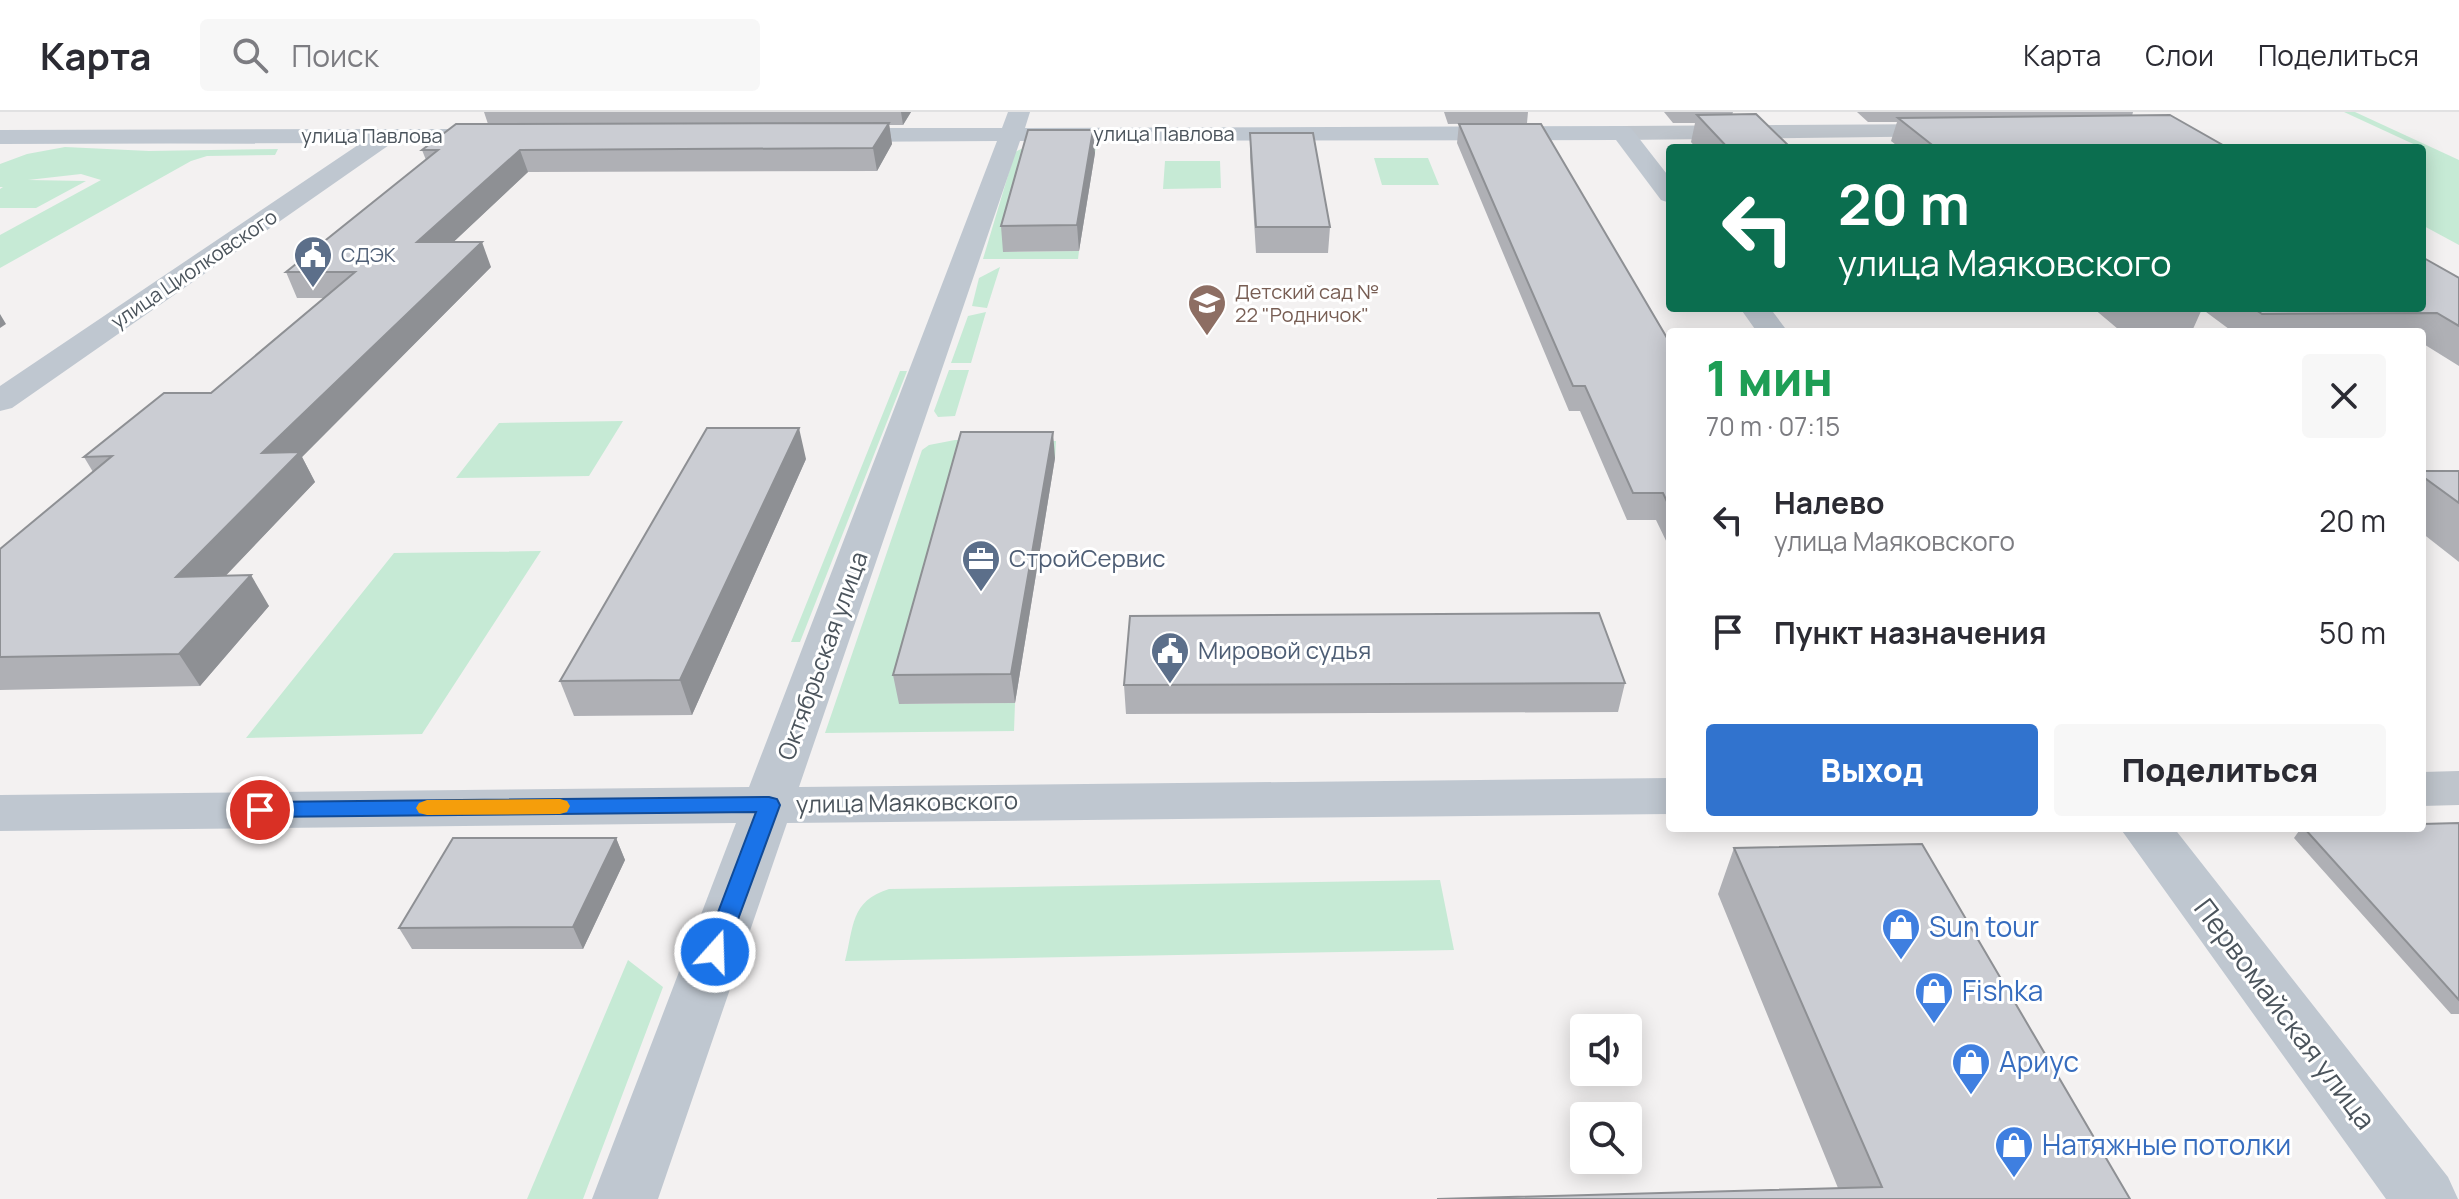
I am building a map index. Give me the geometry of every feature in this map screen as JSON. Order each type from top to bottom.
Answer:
[{"type":"street","name":"улица Павлова","points":[[812,135],[1016,123],[1623,133],[1982,131]]},
{"type":"street","name":"Октябрьская улица","points":[[625,1199],[906,429],[968,248],[1016,123]]},
{"type":"street","points":[[1623,133],[1666,190]]},
{"type":"street","name":"улица Циолковского","points":[[0,401],[387,136]]},
{"type":"street","name":"улица Павлова","points":[[0,137],[521,136]]},
{"type":"street","points":[[2426,789],[2459,788]]},
{"type":"street","name":"улица Маяковского","points":[[0,813],[1666,796]]},
{"type":"street","name":"Первомайская улица","points":[[2149,832],[2425,1199]]},
{"type":"green space","points":[[2344,112],[2355,112],[2424,144],[2413,144]]},
{"type":"green space","points":[[2426,145],[2459,160],[2459,245],[2426,227]]},
{"type":"green space","points":[[65,147],[149,151],[278,149],[275,155],[207,156],[191,161],[0,268],[0,235],[101,180],[81,174],[28,180],[86,181],[36,208],[0,208],[0,189],[3,187],[0,187],[0,164],[27,154]]},
{"type":"green space","points":[[1096,147],[1095,153],[1031,154],[1004,252],[1079,251],[1078,259],[983,259],[1015,152],[1023,148]]},
{"type":"green space","points":[[1374,158],[1428,158],[1439,185],[1382,185]]},
{"type":"green space","points":[[1165,161],[1220,161],[1221,188],[1163,189]]},
{"type":"green space","points":[[1000,267],[987,308],[972,306],[979,278]]},
{"type":"green space","points":[[986,312],[971,363],[951,363],[968,316]]},
{"type":"green space","points":[[949,370],[969,370],[955,416],[938,417],[934,411]]},
{"type":"green space","points":[[900,371],[907,371],[800,642],[791,642]]},
{"type":"green space","points":[[623,421],[589,476],[456,478],[499,423]]},
{"type":"green space","points":[[955,440],[1056,441],[1055,458],[900,704],[1015,703],[1014,731],[825,733],[922,450],[929,445]]},
{"type":"green space","points":[[541,551],[422,734],[246,738],[394,553]]},
{"type":"green space","points":[[1440,880],[1454,950],[845,961],[860,908],[876,894],[889,889]]},
{"type":"green space","points":[[628,960],[663,987],[583,1199],[527,1199]]},
{"type":"building","points":[[1756,114],[1787,144],[1724,144],[1697,115]]},
{"type":"building","points":[[2170,115],[2221,144],[1931,144],[1898,118]]},
{"type":"building","points":[[889,123],[873,148],[520,150],[417,242],[482,242],[262,453],[300,452],[176,577],[251,575],[179,654],[0,657],[0,549],[112,456],[84,457],[164,393],[211,393],[355,272],[286,272],[438,150],[422,150],[456,124]]},
{"type":"building","points":[[1459,124],[1541,124],[1666,336],[1666,499],[1663,493],[1633,493],[1585,386],[1573,386]]},
{"type":"building","points":[[1028,130],[1093,130],[1077,225],[1001,226]]},
{"type":"building","points":[[1250,133],[1313,133],[1330,227],[1256,227]]},
{"type":"building","points":[[2426,259],[2459,278],[2459,326],[2437,313],[2259,312],[2426,312]]},
{"type":"building","points":[[707,428],[799,428],[680,680],[560,681]]},
{"type":"building","points":[[961,432],[1053,432],[1011,674],[893,675]]},
{"type":"building","points":[[2426,471],[2459,471],[2459,503],[2426,479]]},
{"type":"building","points":[[1599,613],[1625,683],[1124,685],[1130,616]]},
{"type":"building","points":[[2459,823],[2459,1000],[2308,832],[2426,832],[2426,824]]},
{"type":"building","points":[[453,838],[616,838],[573,927],[399,928]]},
{"type":"building","points":[[1922,844],[2130,1199],[1437,1199],[1882,1187],[1734,848]]},
{"type":"slow traffic","points":[[427,808],[560,806]]},
{"type":"place","name":"СДЭК","points":[[313,289]]},
{"type":"place","name":"Детский сад № 22 \"Родничок\"","points":[[1207,337]]},
{"type":"place","name":"СтройСервис","points":[[981,593]]},
{"type":"place","name":"Мировой судья","points":[[1170,685]]},
{"type":"place","name":"Sun tour","points":[[1901,961]]},
{"type":"place","name":"Fishka","points":[[1934,1025]]},
{"type":"place","name":"Ариус","points":[[1971,1096]]},
{"type":"place","name":"Натяжные потолки","points":[[2014,1179]]},
{"type":"route","points":[[260,810],[769,805],[715,952]]}]
